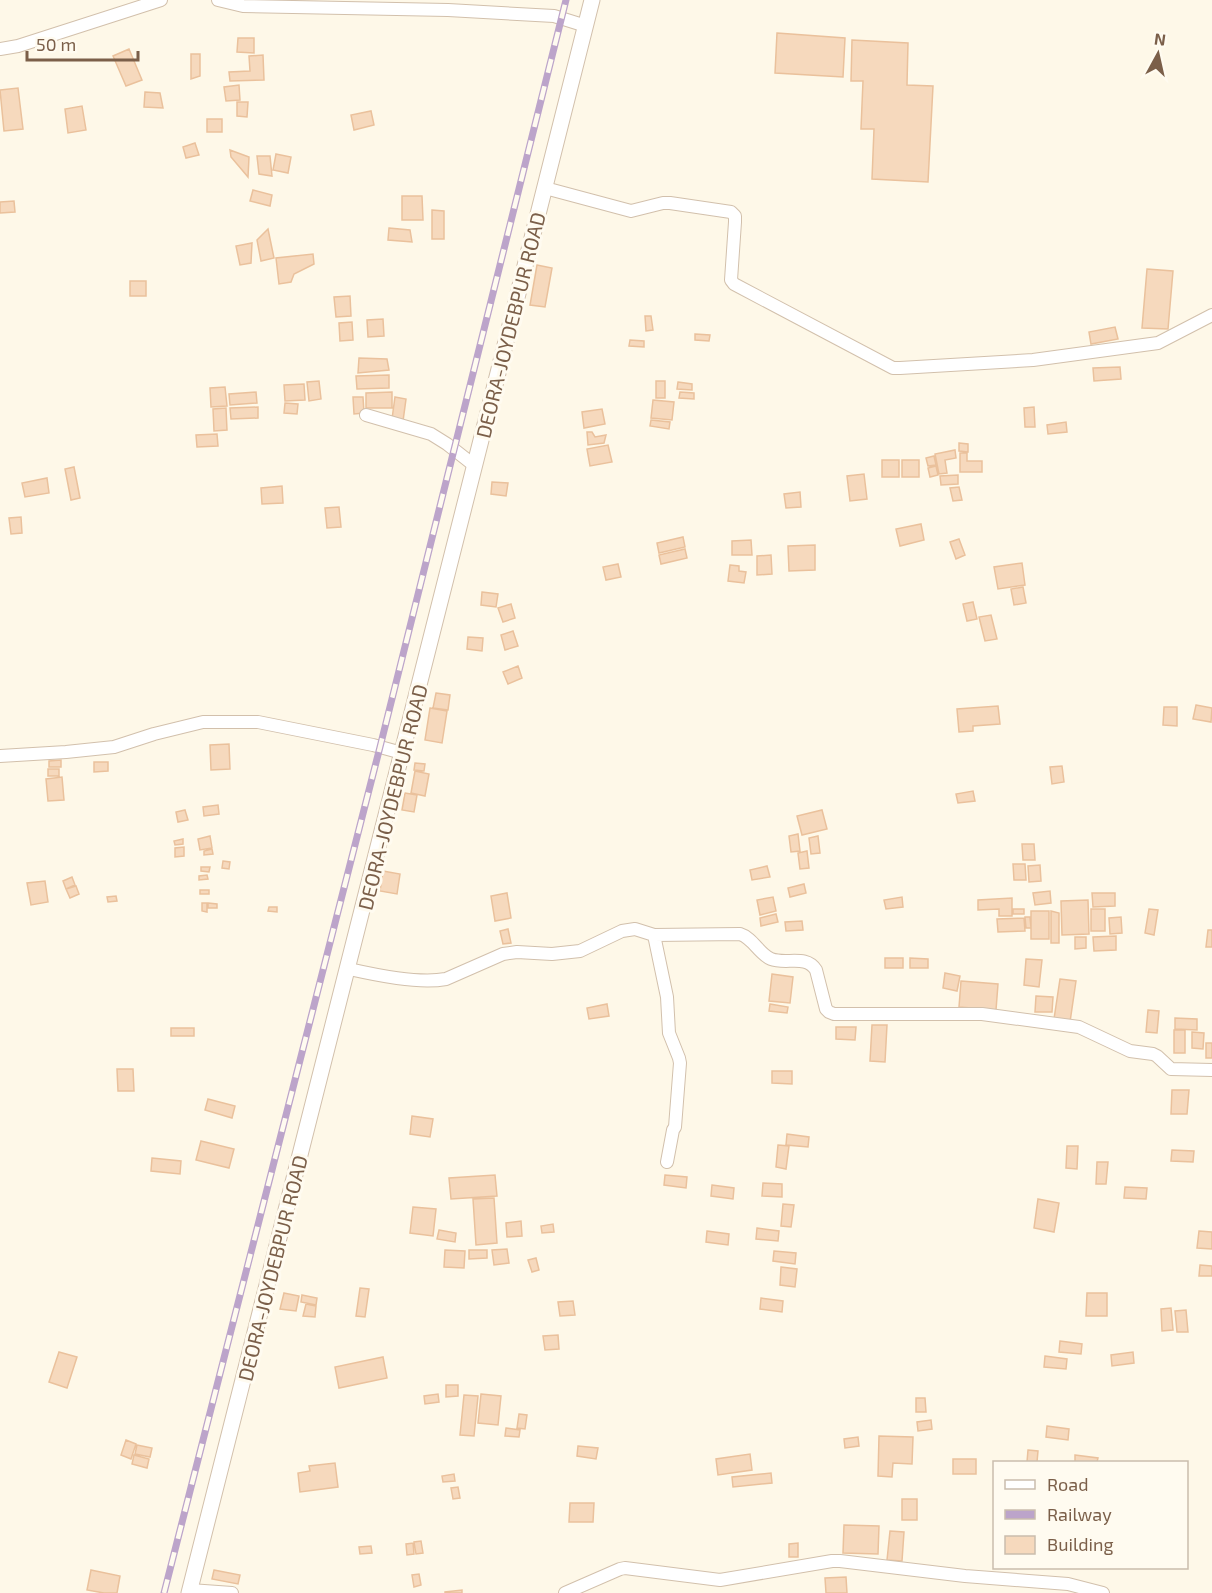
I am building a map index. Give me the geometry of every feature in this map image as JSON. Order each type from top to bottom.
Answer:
[{"type":"street","points":[[0,49],[18,46],[161,0]]},
{"type":"street","points":[[218,0],[243,6],[448,10],[554,16],[586,26]]},
{"type":"street","name":"DEORA-JOYDEBPUR ROAD","points":[[190,1592],[592,0]]},
{"type":"street","points":[[545,188],[630,211],[670,203],[731,212],[735,216],[731,280],[734,284],[893,368],[1033,360],[1158,343],[1212,315]]},
{"type":"street","points":[[366,416],[430,434],[475,466]]},
{"type":"street","points":[[0,756],[114,747],[203,722],[258,722],[402,753]]},
{"type":"street","points":[[349,969],[388,977],[437,980],[446,979],[509,952],[565,954],[580,951],[622,931],[635,930],[654,935],[740,934],[746,936],[774,960],[808,961],[813,965],[826,1009],[834,1014],[982,1014],[1079,1027],[1130,1051],[1153,1054],[1171,1069],[1212,1070]]},
{"type":"street","points":[[654,935],[668,997],[669,1033],[680,1063],[675,1127],[672,1130],[667,1162]]},
{"type":"street","points":[[565,1593],[625,1568],[720,1580],[832,1561],[965,1576],[1068,1584],[1103,1593]]},
{"type":"street","points":[[190,1592],[232,1593]]},
{"type":"building","points":[[777,33],[845,38],[843,77],[775,73]]},
{"type":"building","points":[[238,38],[254,38],[254,53],[237,52]]},
{"type":"building","points":[[852,40],[908,43],[907,85],[933,86],[928,182],[872,179],[874,129],[861,129],[863,81],[851,81]]},
{"type":"building","points":[[129,49],[142,80],[126,86],[113,56]]},
{"type":"building","points":[[191,54],[200,54],[200,76],[191,79]]},
{"type":"building","points":[[263,55],[264,80],[230,81],[229,72],[250,71],[249,56]]},
{"type":"building","points":[[239,85],[240,100],[226,101],[224,87]]},
{"type":"building","points":[[18,88],[23,129],[4,131],[0,90]]},
{"type":"building","points":[[145,92],[160,93],[163,108],[144,107]]},
{"type":"building","points":[[237,102],[248,102],[247,117],[237,116]]},
{"type":"building","points":[[82,106],[86,130],[68,133],[65,109]]},
{"type":"building","points":[[371,111],[374,125],[354,130],[351,115]]},
{"type":"building","points":[[207,119],[222,119],[222,132],[207,132]]},
{"type":"building","points":[[195,143],[199,155],[186,158],[183,147]]},
{"type":"building","points":[[230,150],[249,157],[248,177],[231,157]]},
{"type":"building","points":[[276,154],[291,157],[288,173],[273,170]]},
{"type":"building","points":[[257,156],[270,156],[272,176],[259,174]]},
{"type":"building","points":[[253,190],[272,195],[270,206],[250,201]]},
{"type":"building","points":[[402,196],[422,196],[423,220],[402,220]]},
{"type":"building","points":[[14,201],[15,212],[0,213],[0,202]]},
{"type":"building","points":[[432,210],[444,211],[444,239],[432,239]]},
{"type":"building","points":[[389,228],[410,230],[412,242],[388,240]]},
{"type":"building","points":[[268,229],[274,258],[261,261],[257,240]]},
{"type":"building","points":[[252,243],[251,263],[240,265],[236,246]]},
{"type":"building","points":[[313,254],[314,264],[294,274],[291,282],[279,284],[276,258]]},
{"type":"building","points":[[537,265],[552,268],[545,307],[530,305]]},
{"type":"building","points":[[1147,269],[1173,271],[1168,329],[1142,328]]},
{"type":"building","points":[[130,281],[146,281],[146,296],[130,296]]},
{"type":"building","points":[[350,296],[351,316],[336,317],[334,297]]},
{"type":"building","points":[[645,316],[651,316],[653,330],[646,331]]},
{"type":"building","points":[[383,319],[384,336],[368,337],[367,320]]},
{"type":"building","points":[[352,322],[353,340],[340,341],[339,323]]},
{"type":"building","points":[[1115,327],[1118,339],[1091,344],[1089,332]]},
{"type":"building","points":[[695,334],[710,335],[709,341],[695,340]]},
{"type":"building","points":[[630,340],[644,341],[644,347],[629,346]]},
{"type":"building","points":[[359,358],[387,359],[389,370],[358,373]]},
{"type":"building","points":[[1120,367],[1121,379],[1094,381],[1093,368]]},
{"type":"building","points":[[389,375],[389,388],[357,389],[356,376]]},
{"type":"building","points":[[319,381],[321,399],[309,401],[307,382]]},
{"type":"building","points":[[656,381],[665,381],[665,398],[656,398]]},
{"type":"building","points":[[678,382],[692,384],[692,390],[677,389]]},
{"type":"building","points":[[304,384],[305,400],[285,401],[284,385]]},
{"type":"building","points":[[225,387],[227,406],[211,407],[210,388]]},
{"type":"building","points":[[256,392],[257,403],[230,405],[229,394]]},
{"type":"building","points":[[392,392],[392,408],[366,408],[366,393]]},
{"type":"building","points":[[680,392],[694,393],[694,399],[679,398]]},
{"type":"building","points":[[353,397],[363,397],[364,413],[354,414]]},
{"type":"building","points":[[395,397],[406,399],[403,421],[392,419]]},
{"type":"building","points":[[653,400],[674,402],[672,420],[651,418]]},
{"type":"building","points":[[285,403],[298,404],[297,414],[284,413]]},
{"type":"building","points":[[258,407],[258,418],[231,419],[230,408]]},
{"type":"building","points":[[1034,407],[1035,427],[1025,427],[1024,408]]},
{"type":"building","points":[[226,408],[227,430],[214,431],[213,409]]},
{"type":"building","points":[[602,409],[605,424],[584,428],[582,412]]},
{"type":"building","points":[[651,420],[670,422],[669,429],[650,426]]},
{"type":"building","points":[[1066,422],[1067,432],[1048,434],[1047,425]]},
{"type":"building","points":[[587,432],[592,432],[595,437],[606,435],[604,443],[588,445]]},
{"type":"building","points":[[217,434],[218,446],[197,447],[196,435]]},
{"type":"building","points":[[959,443],[968,444],[968,452],[959,451]]},
{"type":"building","points":[[608,445],[612,462],[590,466],[587,449]]},
{"type":"building","points":[[955,450],[956,458],[945,460],[947,473],[939,474],[935,454]]},
{"type":"building","points":[[960,453],[967,453],[967,461],[982,461],[982,472],[960,472]]},
{"type":"building","points":[[934,456],[936,465],[928,466],[926,458]]},
{"type":"building","points":[[882,460],[899,460],[899,477],[882,477]]},
{"type":"building","points":[[902,460],[919,460],[919,477],[902,477]]},
{"type":"building","points":[[936,466],[938,475],[930,477],[928,468]]},
{"type":"building","points":[[74,467],[80,498],[71,500],[65,469]]},
{"type":"building","points":[[864,474],[867,499],[850,501],[847,476]]},
{"type":"building","points":[[958,475],[958,484],[941,485],[940,476]]},
{"type":"building","points":[[47,478],[49,493],[25,497],[22,483]]},
{"type":"building","points":[[492,482],[508,483],[506,496],[491,494]]},
{"type":"building","points":[[282,486],[283,503],[262,504],[261,488]]},
{"type":"building","points":[[959,487],[962,500],[953,501],[950,488]]},
{"type":"building","points":[[800,492],[801,507],[786,508],[784,494]]},
{"type":"building","points":[[339,507],[341,527],[327,528],[325,508]]},
{"type":"building","points":[[21,517],[22,533],[11,534],[9,518]]},
{"type":"building","points":[[921,524],[924,540],[900,546],[896,529]]},
{"type":"building","points":[[683,537],[685,547],[659,553],[657,543]]},
{"type":"building","points":[[959,539],[965,555],[956,559],[950,542]]},
{"type":"building","points":[[751,540],[752,555],[732,555],[732,541]]},
{"type":"building","points":[[815,545],[815,570],[789,571],[788,546]]},
{"type":"building","points":[[685,549],[687,558],[661,564],[659,555]]},
{"type":"building","points":[[771,555],[772,574],[757,575],[757,556]]},
{"type":"building","points":[[1022,563],[1025,585],[998,589],[994,567]]},
{"type":"building","points":[[618,564],[621,577],[606,580],[603,567]]},
{"type":"building","points":[[730,565],[739,566],[739,571],[746,572],[744,583],[728,581]]},
{"type":"building","points":[[1023,587],[1026,603],[1014,605],[1011,589]]},
{"type":"building","points":[[482,592],[498,594],[496,607],[481,605]]},
{"type":"building","points":[[973,602],[977,619],[967,621],[963,604]]},
{"type":"building","points":[[511,604],[515,618],[503,622],[498,608]]},
{"type":"building","points":[[991,615],[997,639],[985,641],[979,617]]},
{"type":"building","points":[[513,631],[518,646],[505,650],[501,635]]},
{"type":"building","points":[[468,637],[483,638],[482,651],[467,649]]},
{"type":"building","points":[[518,666],[522,678],[508,684],[503,672]]},
{"type":"building","points":[[436,693],[450,695],[448,710],[433,708]]},
{"type":"building","points":[[1196,705],[1212,708],[1211,722],[1193,719]]},
{"type":"building","points":[[998,706],[1000,724],[973,726],[973,731],[959,732],[957,709]]},
{"type":"building","points":[[1164,707],[1177,707],[1177,726],[1163,725]]},
{"type":"building","points":[[430,708],[447,711],[442,743],[425,740]]},
{"type":"building","points":[[229,744],[230,769],[211,770],[210,745]]},
{"type":"building","points":[[61,760],[61,767],[49,767],[49,761]]},
{"type":"building","points":[[94,762],[108,762],[108,771],[94,772]]},
{"type":"building","points":[[415,763],[425,764],[424,771],[414,770]]},
{"type":"building","points":[[1062,766],[1064,782],[1052,784],[1050,767]]},
{"type":"building","points":[[48,769],[59,769],[59,776],[48,776]]},
{"type":"building","points":[[415,771],[429,774],[425,796],[411,793]]},
{"type":"building","points":[[62,777],[64,800],[48,801],[46,779]]},
{"type":"building","points":[[973,791],[975,801],[958,803],[956,794]]},
{"type":"building","points":[[405,793],[417,795],[414,812],[402,810]]},
{"type":"building","points":[[218,805],[219,814],[204,816],[203,807]]},
{"type":"building","points":[[185,810],[188,820],[178,822],[176,812]]},
{"type":"building","points":[[822,810],[827,829],[802,835],[797,816]]},
{"type":"building","points":[[798,834],[800,851],[791,852],[789,836]]},
{"type":"building","points":[[210,836],[212,848],[200,850],[198,839]]},
{"type":"building","points":[[818,836],[820,853],[811,854],[809,838]]},
{"type":"building","points":[[183,839],[183,844],[175,845],[174,841]]},
{"type":"building","points":[[1022,844],[1034,844],[1035,860],[1023,860]]},
{"type":"building","points":[[184,847],[184,856],[175,857],[175,848]]},
{"type":"building","points":[[212,849],[213,854],[204,855],[204,851]]},
{"type":"building","points":[[807,851],[809,868],[800,869],[798,853]]},
{"type":"building","points":[[223,861],[230,862],[229,869],[222,868]]},
{"type":"building","points":[[1013,864],[1025,864],[1026,880],[1014,880]]},
{"type":"building","points":[[1040,865],[1041,881],[1029,882],[1028,866]]},
{"type":"building","points":[[767,866],[770,877],[752,880],[750,870]]},
{"type":"building","points":[[201,867],[210,867],[209,872],[201,871]]},
{"type":"building","points":[[383,871],[400,874],[397,894],[380,891]]},
{"type":"building","points":[[207,875],[208,879],[199,880],[199,876]]},
{"type":"building","points":[[72,877],[75,885],[66,889],[63,881]]},
{"type":"building","points":[[45,881],[48,902],[31,905],[27,883]]},
{"type":"building","points":[[804,884],[806,893],[790,897],[788,888]]},
{"type":"building","points":[[76,886],[79,894],[70,898],[66,889]]},
{"type":"building","points":[[200,890],[209,890],[209,894],[200,894]]},
{"type":"building","points":[[1050,891],[1051,903],[1035,905],[1033,893]]},
{"type":"building","points":[[507,893],[511,918],[495,921],[491,896]]},
{"type":"building","points":[[1092,893],[1115,893],[1115,906],[1093,907]]},
{"type":"building","points":[[116,896],[117,901],[108,902],[107,897]]},
{"type":"building","points":[[773,897],[776,911],[760,915],[757,900]]},
{"type":"building","points":[[902,897],[903,907],[886,909],[884,900]]},
{"type":"building","points":[[1012,898],[1012,916],[999,916],[999,909],[978,910],[978,900]]},
{"type":"building","points":[[1088,900],[1089,934],[1062,935],[1061,901]]},
{"type":"building","points":[[202,903],[207,903],[207,912],[202,911]]},
{"type":"building","points":[[208,903],[217,904],[217,908],[208,908]]},
{"type":"building","points":[[269,907],[277,907],[277,912],[268,911]]},
{"type":"building","points":[[1013,909],[1024,909],[1024,914],[1013,914]]},
{"type":"building","points":[[1091,909],[1105,909],[1105,931],[1091,931]]},
{"type":"building","points":[[1149,909],[1158,910],[1154,935],[1145,933]]},
{"type":"building","points":[[1031,911],[1049,911],[1049,939],[1031,939]]},
{"type":"building","points":[[1051,911],[1059,913],[1059,943],[1051,943]]},
{"type":"building","points":[[776,914],[778,922],[761,926],[760,918]]},
{"type":"building","points":[[1025,917],[1030,917],[1031,928],[1026,928]]},
{"type":"building","points":[[1121,917],[1122,933],[1110,934],[1109,918]]},
{"type":"building","points":[[1024,918],[1025,931],[998,932],[997,919]]},
{"type":"building","points":[[802,921],[803,930],[786,931],[785,922]]},
{"type":"building","points":[[508,929],[511,943],[503,944],[500,931]]},
{"type":"building","points":[[1208,930],[1212,930],[1212,947],[1206,947]]},
{"type":"building","points":[[1116,936],[1116,950],[1094,951],[1093,937]]},
{"type":"building","points":[[1075,937],[1086,937],[1086,948],[1075,949]]},
{"type":"building","points":[[885,958],[903,958],[903,968],[885,968]]},
{"type":"building","points":[[910,958],[928,959],[928,968],[910,968]]},
{"type":"building","points":[[1026,959],[1042,960],[1039,987],[1024,985]]},
{"type":"building","points":[[945,973],[960,976],[957,991],[943,988]]},
{"type":"building","points":[[772,974],[793,977],[790,1003],[769,1001]]},
{"type":"building","points":[[1060,979],[1076,981],[1070,1022],[1054,1019]]},
{"type":"building","points":[[961,981],[998,984],[996,1010],[959,1007]]},
{"type":"building","points":[[1036,996],[1053,997],[1052,1012],[1035,1012]]},
{"type":"building","points":[[607,1004],[609,1016],[589,1019],[587,1008]]},
{"type":"building","points":[[770,1004],[788,1007],[787,1013],[769,1011]]},
{"type":"building","points":[[1148,1010],[1159,1011],[1157,1033],[1146,1032]]},
{"type":"building","points":[[1175,1018],[1197,1019],[1197,1030],[1175,1029]]},
{"type":"building","points":[[872,1025],[887,1025],[885,1062],[870,1061]]},
{"type":"building","points":[[836,1027],[856,1027],[855,1040],[836,1039]]},
{"type":"building","points":[[171,1028],[194,1028],[194,1036],[171,1036]]},
{"type":"building","points":[[1174,1030],[1185,1030],[1185,1053],[1174,1053]]},
{"type":"building","points":[[1192,1032],[1204,1033],[1203,1049],[1192,1048]]},
{"type":"building","points":[[1206,1043],[1212,1043],[1212,1058],[1206,1058]]},
{"type":"building","points":[[117,1069],[133,1069],[134,1091],[118,1091]]},
{"type":"building","points":[[772,1071],[792,1071],[792,1084],[772,1083]]},
{"type":"building","points":[[1172,1090],[1189,1090],[1187,1114],[1171,1114]]},
{"type":"building","points":[[208,1099],[235,1106],[232,1118],[205,1110]]},
{"type":"building","points":[[412,1116],[433,1119],[430,1137],[410,1134]]},
{"type":"building","points":[[787,1134],[809,1137],[808,1147],[786,1145]]},
{"type":"building","points":[[201,1141],[234,1149],[229,1168],[196,1160]]},
{"type":"building","points":[[778,1145],[789,1146],[786,1169],[776,1167]]},
{"type":"building","points":[[1067,1146],[1078,1146],[1077,1169],[1066,1168]]},
{"type":"building","points":[[1172,1150],[1194,1151],[1193,1162],[1171,1161]]},
{"type":"building","points":[[152,1158],[181,1161],[180,1174],[151,1171]]},
{"type":"building","points":[[1097,1162],[1108,1162],[1106,1184],[1096,1184]]},
{"type":"building","points":[[495,1175],[497,1196],[451,1199],[449,1178]]},
{"type":"building","points":[[665,1175],[687,1177],[686,1188],[664,1185]]},
{"type":"building","points":[[763,1183],[782,1184],[782,1197],[762,1196]]},
{"type":"building","points":[[712,1185],[734,1188],[733,1199],[711,1196]]},
{"type":"building","points":[[1125,1187],[1147,1188],[1146,1199],[1124,1198]]},
{"type":"building","points":[[494,1198],[497,1243],[476,1245],[473,1199]]},
{"type":"building","points":[[1038,1199],[1059,1203],[1054,1232],[1034,1228]]},
{"type":"building","points":[[783,1204],[794,1205],[791,1227],[781,1226]]},
{"type":"building","points":[[413,1207],[436,1209],[433,1236],[410,1233]]},
{"type":"building","points":[[521,1221],[522,1236],[507,1237],[506,1223]]},
{"type":"building","points":[[553,1224],[554,1232],[542,1233],[541,1226]]},
{"type":"building","points":[[757,1228],[779,1231],[778,1241],[756,1239]]},
{"type":"building","points":[[439,1230],[456,1233],[455,1242],[437,1239]]},
{"type":"building","points":[[707,1231],[729,1234],[728,1245],[706,1242]]},
{"type":"building","points":[[1199,1231],[1212,1232],[1212,1249],[1197,1248]]},
{"type":"building","points":[[507,1249],[509,1263],[494,1265],[492,1250]]},
{"type":"building","points":[[445,1250],[465,1251],[464,1268],[444,1267]]},
{"type":"building","points":[[469,1250],[487,1250],[487,1258],[469,1259]]},
{"type":"building","points":[[774,1251],[796,1253],[795,1264],[773,1261]]},
{"type":"building","points":[[536,1258],[539,1270],[532,1272],[528,1260]]},
{"type":"building","points":[[1200,1265],[1212,1266],[1212,1276],[1199,1276]]},
{"type":"building","points":[[781,1267],[797,1269],[795,1287],[780,1285]]},
{"type":"building","points":[[360,1288],[369,1289],[365,1317],[356,1316]]},
{"type":"building","points":[[284,1293],[299,1296],[296,1311],[280,1309]]},
{"type":"building","points":[[1087,1293],[1107,1293],[1107,1316],[1086,1316]]},
{"type":"building","points":[[302,1295],[317,1298],[316,1305],[301,1302]]},
{"type":"building","points":[[761,1298],[783,1301],[782,1312],[760,1309]]},
{"type":"building","points":[[573,1301],[575,1315],[560,1316],[558,1302]]},
{"type":"building","points":[[306,1304],[316,1306],[315,1317],[303,1316]]},
{"type":"building","points":[[1171,1308],[1173,1330],[1162,1331],[1161,1309]]},
{"type":"building","points":[[1186,1310],[1188,1332],[1177,1332],[1175,1311]]},
{"type":"building","points":[[558,1335],[559,1349],[545,1350],[543,1336]]},
{"type":"building","points":[[1060,1341],[1082,1344],[1081,1354],[1059,1352]]},
{"type":"building","points":[[59,1352],[77,1357],[67,1388],[49,1382]]},
{"type":"building","points":[[1133,1352],[1134,1363],[1112,1366],[1111,1355]]},
{"type":"building","points":[[1045,1356],[1067,1359],[1066,1369],[1044,1367]]},
{"type":"building","points":[[383,1357],[387,1378],[339,1388],[335,1367]]},
{"type":"building","points":[[446,1385],[458,1385],[458,1396],[446,1397]]},
{"type":"building","points":[[438,1394],[439,1402],[425,1404],[424,1396]]},
{"type":"building","points":[[481,1394],[501,1396],[498,1425],[478,1423]]},
{"type":"building","points":[[464,1395],[478,1396],[474,1436],[460,1435]]},
{"type":"building","points":[[916,1398],[925,1398],[926,1412],[916,1412]]},
{"type":"building","points":[[519,1414],[527,1415],[525,1429],[517,1428]]},
{"type":"building","points":[[931,1420],[932,1429],[918,1431],[917,1422]]},
{"type":"building","points":[[1047,1426],[1069,1429],[1068,1440],[1046,1437]]},
{"type":"building","points":[[506,1428],[520,1430],[519,1437],[505,1436]]},
{"type":"building","points":[[879,1436],[913,1437],[912,1464],[893,1463],[892,1477],[878,1476]]},
{"type":"building","points":[[858,1437],[859,1446],[845,1448],[844,1439]]},
{"type":"building","points":[[126,1440],[136,1444],[131,1459],[121,1455]]},
{"type":"building","points":[[137,1445],[152,1448],[150,1457],[135,1454]]},
{"type":"building","points":[[578,1446],[598,1448],[596,1459],[577,1456]]},
{"type":"building","points":[[1028,1450],[1038,1451],[1037,1461],[1027,1461]]},
{"type":"building","points":[[750,1454],[752,1470],[718,1475],[716,1459]]},
{"type":"building","points":[[134,1455],[149,1459],[147,1468],[132,1464]]},
{"type":"building","points":[[1075,1455],[1098,1458],[1097,1461],[1075,1461]]},
{"type":"building","points":[[953,1459],[976,1459],[976,1474],[953,1474]]},
{"type":"building","points":[[335,1463],[338,1487],[300,1492],[298,1473],[310,1471],[309,1466]]},
{"type":"building","points":[[771,1473],[772,1483],[733,1487],[732,1477]]},
{"type":"building","points":[[454,1474],[455,1481],[443,1482],[442,1476]]},
{"type":"building","points":[[458,1487],[460,1498],[453,1499],[451,1488]]},
{"type":"building","points":[[902,1499],[917,1499],[917,1520],[902,1520]]},
{"type":"building","points":[[570,1503],[594,1503],[593,1522],[569,1522]]},
{"type":"building","points":[[844,1525],[879,1526],[878,1554],[843,1553]]},
{"type":"building","points":[[890,1531],[904,1532],[902,1561],[887,1560]]},
{"type":"building","points":[[421,1541],[423,1553],[416,1554],[414,1542]]},
{"type":"building","points":[[413,1543],[414,1554],[407,1555],[406,1544]]},
{"type":"building","points":[[798,1543],[798,1557],[789,1557],[789,1544]]},
{"type":"building","points":[[371,1546],[372,1553],[360,1554],[359,1547]]},
{"type":"building","points":[[91,1570],[120,1576],[117,1593],[87,1590]]},
{"type":"building","points":[[214,1570],[240,1575],[238,1584],[212,1579]]},
{"type":"building","points":[[419,1574],[421,1585],[414,1587],[412,1575]]},
{"type":"building","points":[[846,1577],[847,1593],[826,1593],[825,1578]]},
{"type":"building","points":[[462,1590],[462,1593],[445,1593],[445,1592]]},
{"type":"railway","points":[[164,1593],[380,747],[566,0]]}]
